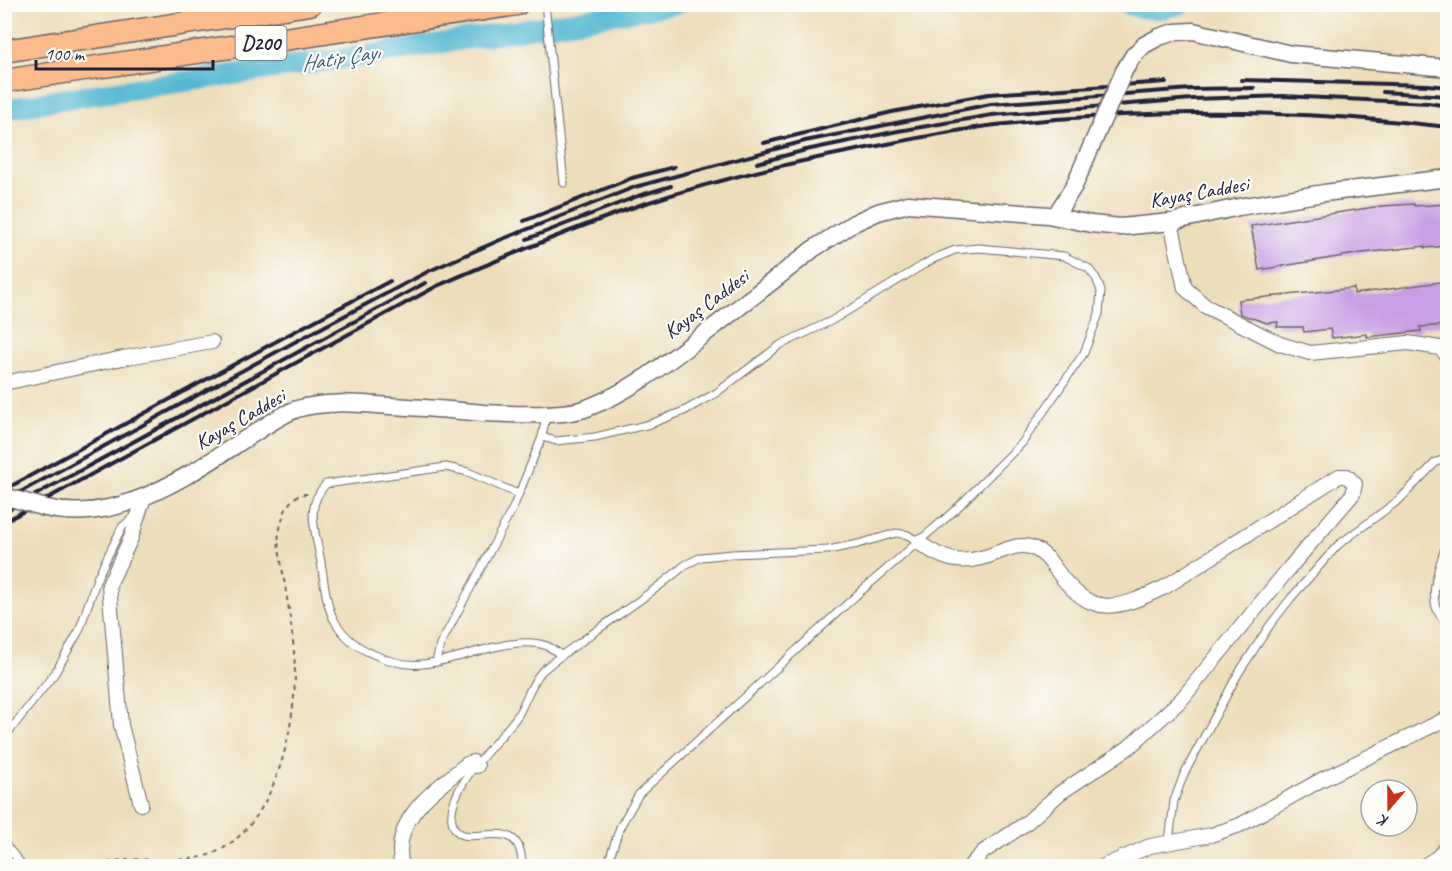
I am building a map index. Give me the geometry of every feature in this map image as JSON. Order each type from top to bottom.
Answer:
[{"type":"highway","name":"D200","points":[[4,51],[310,4]]},
{"type":"highway","name":"D200","points":[[4,81],[513,5]]},
{"type":"street","points":[[1055,216],[1074,186],[1124,71],[1133,56],[1144,45],[1159,37],[1175,32],[1193,31],[1291,54],[1448,68]]},
{"type":"street","name":"Kayaş Caddesi","points":[[4,496],[54,510],[142,505],[277,419],[314,405],[358,404],[506,414],[585,409],[625,390],[661,366],[813,249],[854,223],[878,212],[908,204],[1055,216],[1091,224],[1121,227],[1172,222],[1239,207],[1324,193],[1448,178]]},
{"type":"street","points":[[1172,222],[1185,288],[1204,306],[1280,344],[1310,353],[1408,343],[1440,348],[1448,356]]},
{"type":"street","points":[[4,383],[212,342]]},
{"type":"street","points":[[918,542],[934,554],[963,561],[982,559],[1014,547],[1035,549],[1047,557],[1067,585],[1083,597],[1100,605],[1116,606],[1165,587],[1340,476],[1347,476],[1355,483],[1353,494],[1164,717],[1128,748],[1073,784],[1025,824],[983,852],[970,867]]},
{"type":"street","points":[[141,804],[121,725],[109,585],[131,538],[142,505]]},
{"type":"street","points":[[1104,867],[1140,849],[1169,841],[1211,835],[1240,825],[1321,780],[1448,718]]},
{"type":"street","points":[[402,867],[400,844],[410,817],[465,765],[473,762],[477,766]]},
{"type":"street","points":[[1424,867],[1438,858],[1448,846]]},
{"type":"lane","points":[[545,4],[564,183]]},
{"type":"lane","points":[[542,437],[556,441],[595,437],[650,424],[684,411],[716,393],[780,345],[831,321],[944,254],[956,250],[979,248],[1064,256],[1088,268],[1098,283],[1101,306],[1084,353],[1022,442],[970,496],[639,794],[620,827],[607,867]]},
{"type":"lane","points":[[436,662],[440,645],[518,494],[542,437],[547,413]]},
{"type":"lane","points":[[1169,841],[1174,801],[1184,774],[1238,674],[1270,625],[1338,545],[1399,500],[1436,462],[1448,458]]},
{"type":"lane","points":[[518,494],[468,472],[446,467],[326,484],[316,497],[312,518],[329,608],[339,627],[358,646],[387,660],[411,664],[436,662],[518,642],[548,646],[562,656]]},
{"type":"lane","points":[[4,738],[55,673],[79,630],[98,576],[122,526],[142,505]]},
{"type":"lane","points":[[522,867],[519,847],[511,837],[500,834],[469,837],[460,834],[454,827],[452,818],[455,800],[465,780],[507,731],[538,676],[562,656],[685,565],[701,557],[828,550],[896,533],[908,535],[918,542]]},
{"type":"lane","points":[[1448,538],[1433,602],[1438,615],[1448,623]]},
{"type":"lane","points":[[4,843],[23,867]]},
{"type":"path","points":[[99,867],[111,862],[184,860],[212,854],[236,840],[258,813],[273,785],[282,760],[294,693],[294,657],[278,541],[279,533],[283,517],[293,498],[303,493],[316,497]]},
{"type":"building","points":[[1414,204],[1414,206],[1448,204],[1448,246],[1425,248],[1425,246],[1362,253],[1259,270],[1251,226],[1381,206]]},
{"type":"building","points":[[1447,281],[1448,325],[1420,327],[1421,331],[1367,337],[1367,334],[1332,338],[1330,329],[1304,332],[1303,327],[1277,327],[1278,322],[1267,323],[1240,314],[1238,300],[1354,288],[1354,294]]},
{"type":"waterway","name":"Hatip Çayı","points":[[4,110],[56,100],[376,54],[676,4]]},
{"type":"waterway","name":"Hatip Çayı","points":[[1127,4],[1154,9],[1180,4]]},
{"type":"railway","points":[[1241,80],[1448,87]]},
{"type":"railway","points":[[764,143],[892,112],[989,94],[1166,82]]},
{"type":"railway","points":[[4,501],[429,271],[500,240],[635,187],[805,141],[991,104],[1191,89],[1254,88]]},
{"type":"railway","points":[[1383,92],[1448,96]]},
{"type":"railway","points":[[757,163],[806,150],[898,131],[992,115],[1192,99],[1283,96],[1448,106]]},
{"type":"railway","points":[[4,522],[437,286],[615,214],[721,181],[802,161],[926,136],[1052,119],[1165,113],[1279,114],[1448,127]]},
{"type":"railway","points":[[524,221],[632,178],[674,167]]},
{"type":"railway","points":[[527,239],[638,196],[671,186]]},
{"type":"railway","points":[[4,490],[390,281]]},
{"type":"railway","points":[[4,512],[425,283]]}]
